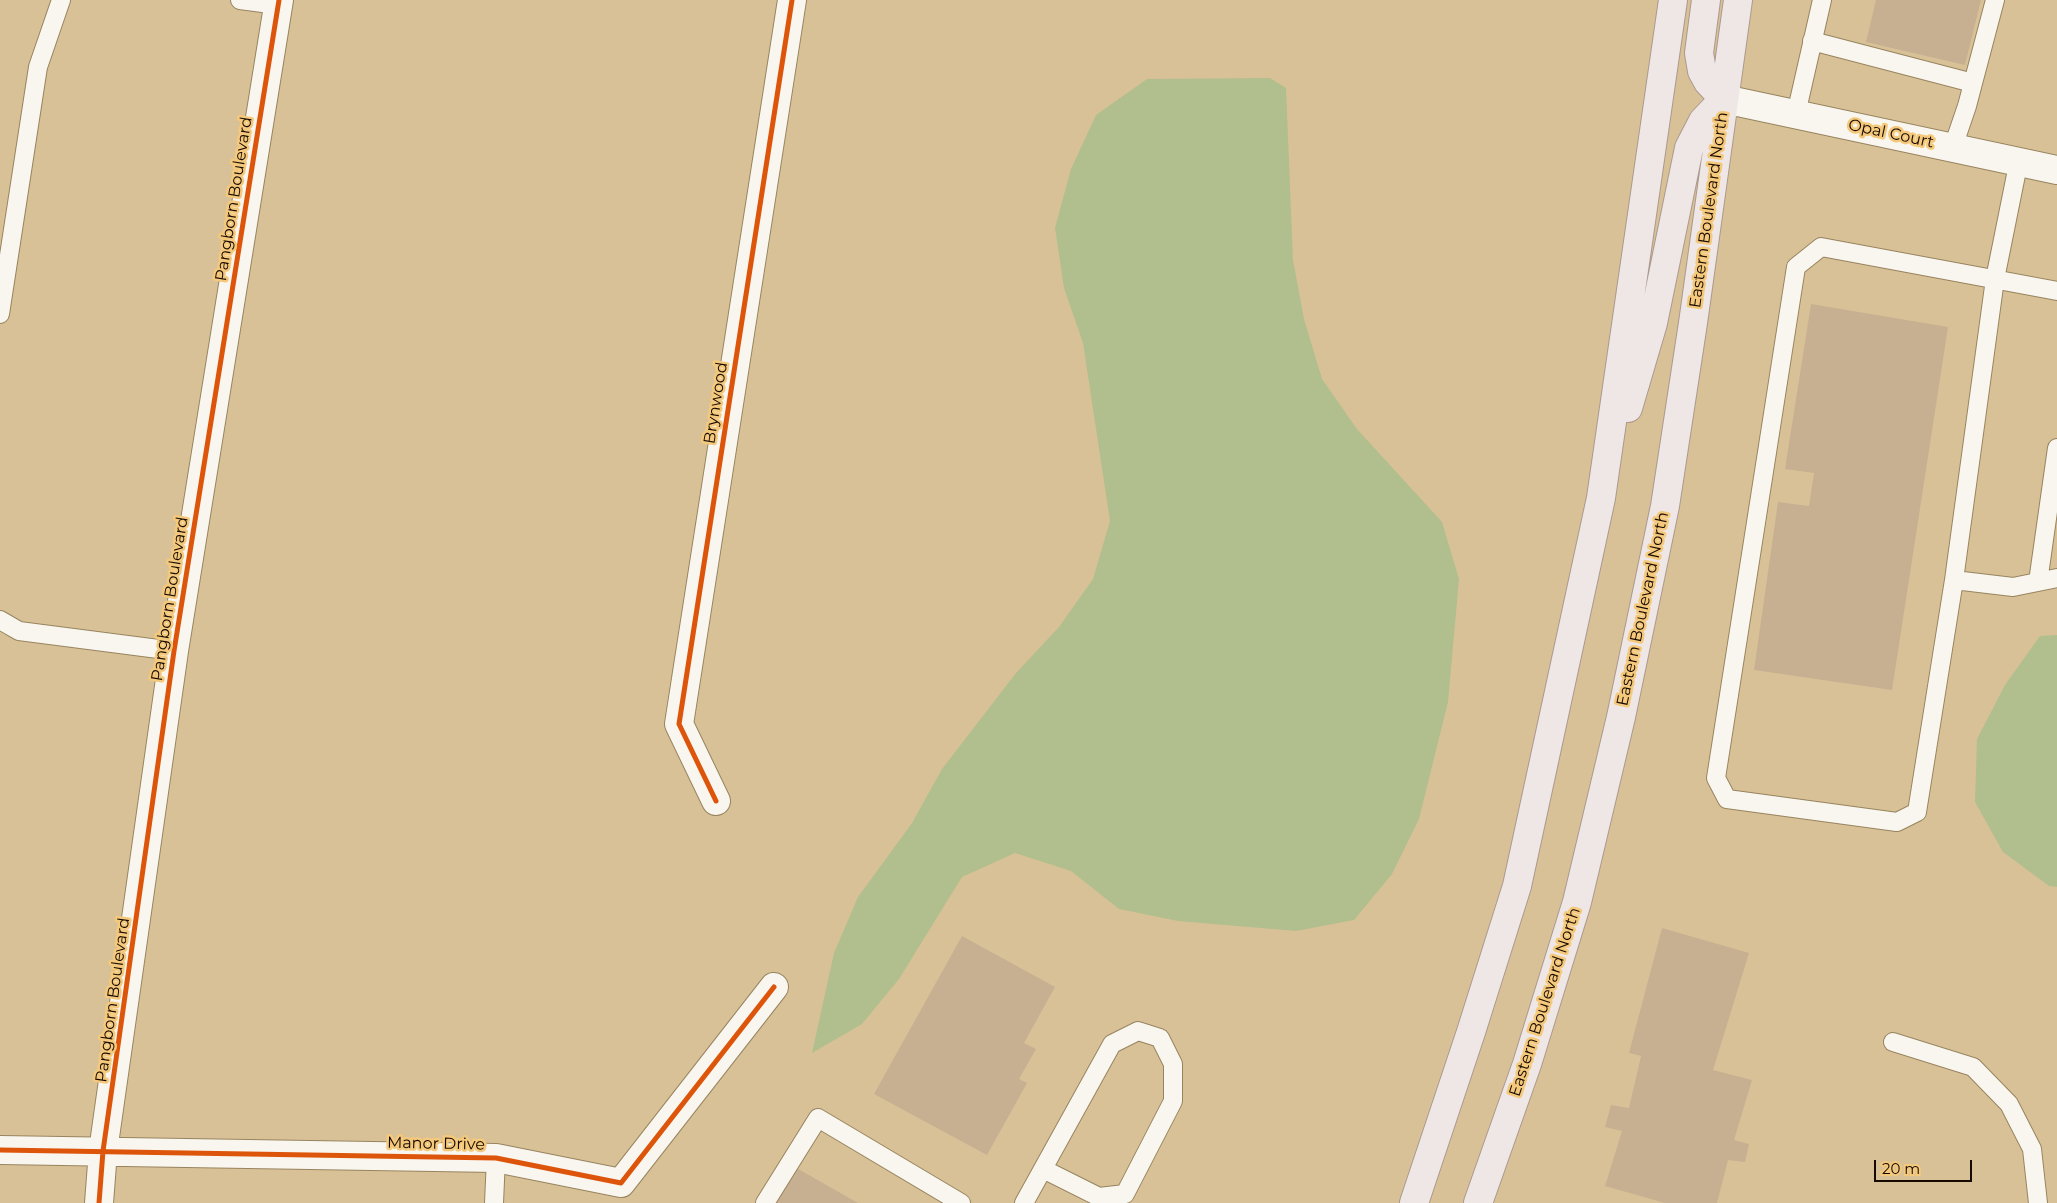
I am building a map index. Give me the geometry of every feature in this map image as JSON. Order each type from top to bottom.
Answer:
[{"type":"main road","points":[[1414,1203],[1517,886],[1601,498],[1673,0]]},
{"type":"main road","points":[[1601,498],[1654,323],[1689,148],[1703,121],[1724,99],[1708,82],[1702,71],[1699,53],[1706,0]]},
{"type":"main road","name":"Eastern Boulevard North","points":[[1478,1203],[1527,1064],[1577,902],[1621,717],[1665,506],[1693,323],[1738,0]]},
{"type":"street","name":"Brynwood","points":[[716,801],[679,724],[792,0]]},
{"type":"street","name":"Pangborn Boulevard","points":[[98,1203],[103,1151],[174,651],[278,3]]},
{"type":"street","name":"Opal Court","points":[[1724,99],[2019,160],[2057,170]]},
{"type":"street","name":"Manor Drive","points":[[0,1150],[496,1158],[620,1182],[774,987]]},
{"type":"lane","points":[[0,314],[38,67],[61,0]]},
{"type":"lane","points":[[240,0],[278,3]]},
{"type":"lane","points":[[1796,114],[1822,0]]},
{"type":"lane","points":[[1953,147],[1973,83],[1995,0]]},
{"type":"lane","points":[[1812,41],[1973,83]]},
{"type":"lane","points":[[2019,160],[1995,279],[1954,580],[1917,812],[1898,822],[1727,800],[1716,778],[1796,267],[1821,247],[1995,279],[2057,291]]},
{"type":"lane","points":[[2038,582],[2057,448]]},
{"type":"lane","points":[[1954,580],[2013,587],[2057,578]]},
{"type":"lane","points":[[0,620],[19,631],[174,651]]},
{"type":"lane","points":[[1024,1203],[1112,1044],[1138,1031],[1160,1038],[1173,1064],[1173,1102],[1125,1194],[1098,1197],[1043,1169]]},
{"type":"lane","points":[[1893,1042],[1973,1067],[2009,1104],[2032,1149],[2038,1203]]},
{"type":"lane","points":[[765,1203],[818,1118],[961,1203]]},
{"type":"lane","points":[[494,1203],[496,1158]]},
{"type":"green space","points":[[1270,78],[1286,88],[1293,260],[1304,319],[1322,379],[1357,429],[1442,522],[1459,579],[1448,702],[1419,819],[1392,874],[1354,920],[1296,931],[1178,921],[1119,909],[1071,871],[1015,853],[962,877],[899,979],[862,1024],[812,1053],[834,953],[858,897],[912,823],[942,769],[1016,673],[1059,627],[1093,579],[1110,521],[1083,343],[1064,288],[1055,228],[1071,169],[1096,115],[1147,79]]},
{"type":"green space","points":[[2057,635],[2057,887],[2049,886],[2003,852],[1975,802],[1977,739],[2005,685],[2040,636]]},
{"type":"building","points":[[1876,0],[1981,0],[1965,65],[1866,42]]},
{"type":"building","points":[[1811,304],[1948,327],[1892,690],[1754,670],[1778,502],[1809,506],[1814,473],[1785,469]]},
{"type":"building","points":[[1662,928],[1749,953],[1713,1070],[1752,1080],[1734,1140],[1749,1144],[1745,1162],[1728,1160],[1717,1203],[1665,1203],[1605,1186],[1622,1131],[1605,1127],[1611,1105],[1629,1108],[1641,1056],[1629,1053]]},
{"type":"building","points":[[962,936],[1055,987],[1024,1043],[1036,1049],[1019,1079],[1027,1083],[987,1155],[874,1094]]},
{"type":"building","points":[[793,1166],[858,1203],[773,1203]]},
{"type":"cycle path","points":[[99,1203],[103,1151],[174,651],[279,0]]},
{"type":"cycle path","points":[[716,801],[679,724],[792,0]]},
{"type":"cycle path","points":[[0,1150],[496,1158],[621,1183],[774,987]]}]
